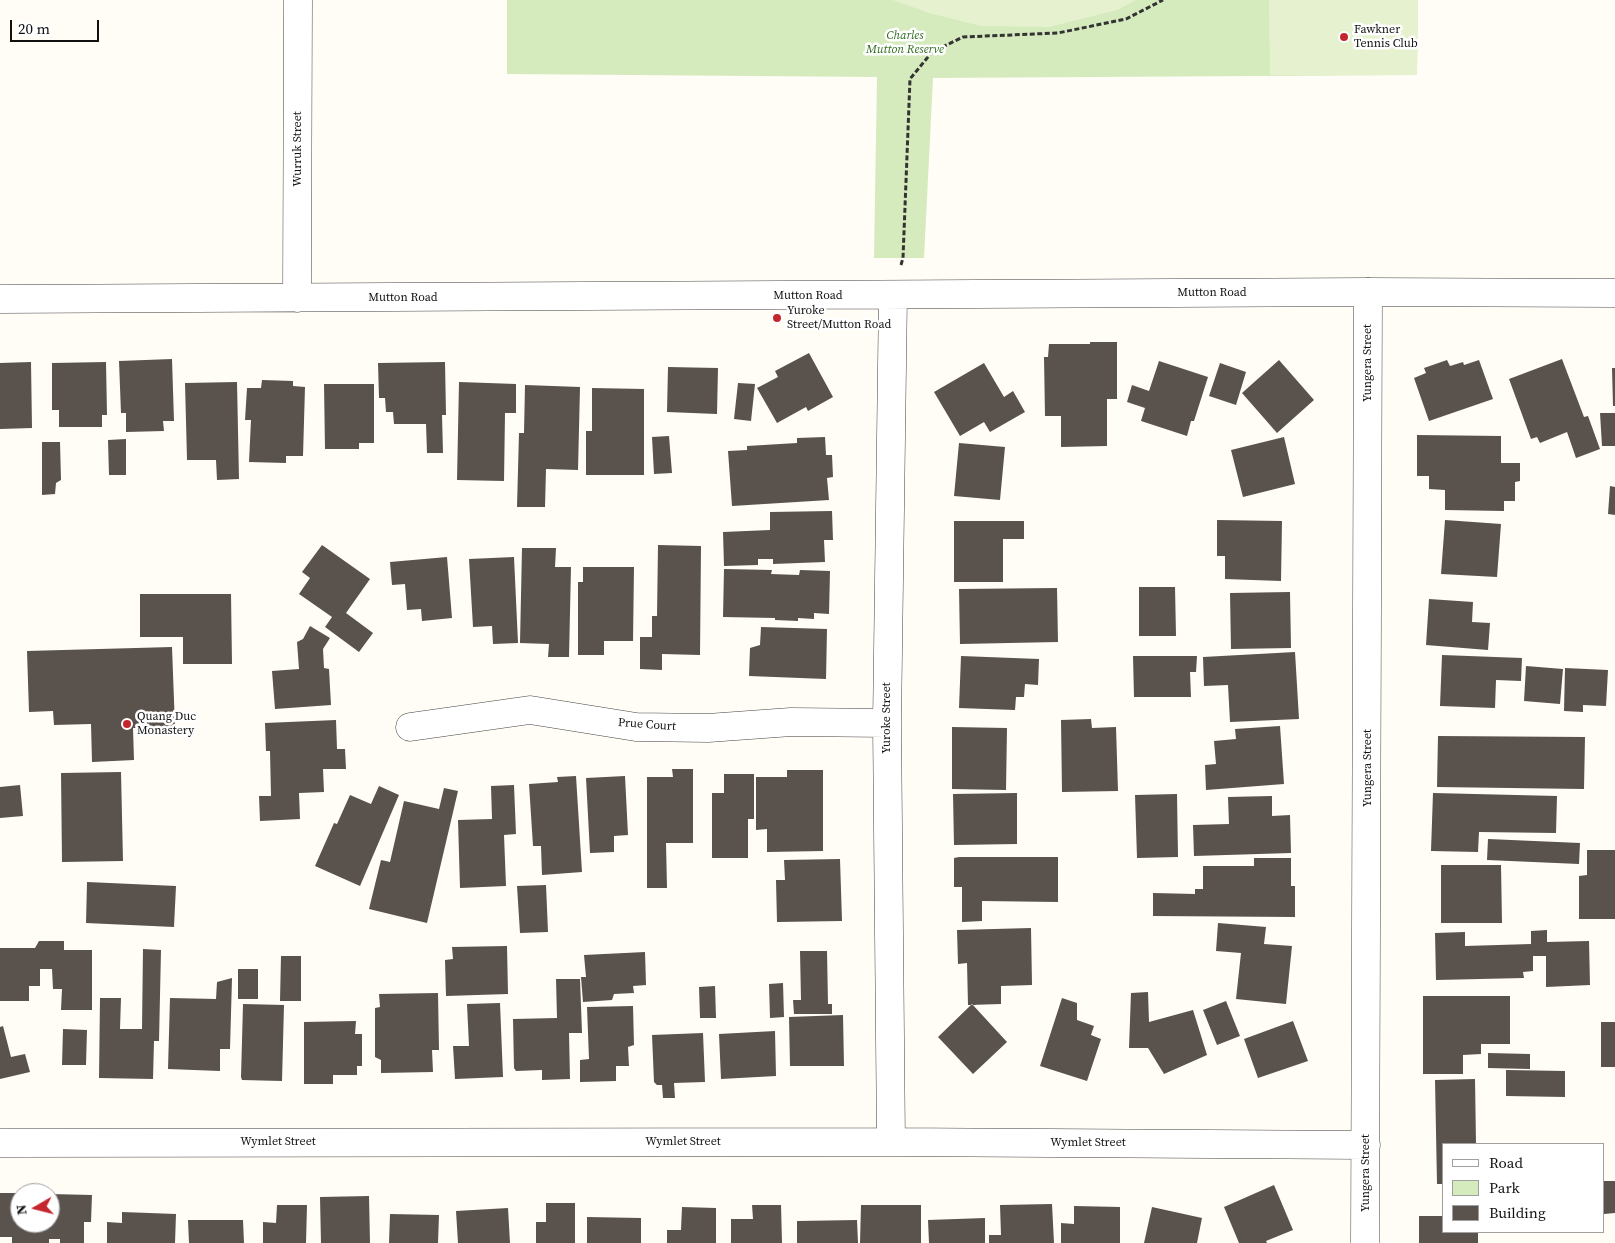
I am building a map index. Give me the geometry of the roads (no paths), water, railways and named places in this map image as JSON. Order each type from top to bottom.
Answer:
[{"type":"street","name":"Wurruk Street","points":[[297,298],[298,0]]},
{"type":"street","name":"Mutton Road","points":[[0,299],[1368,292],[1615,293]]},
{"type":"street","name":"Yungera Street","points":[[1365,1243],[1368,292]]},
{"type":"street","name":"Yuroke Street","points":[[891,1142],[887,723],[893,295]]},
{"type":"street","name":"Prue Court","points":[[410,727],[530,710],[636,727],[708,728],[791,722],[887,723]]},
{"type":"street","name":"Wymlet Street","points":[[0,1143],[891,1142],[1366,1145]]},
{"type":"place","name":"Fawkner Tennis Club","points":[[1344,37]]},
{"type":"place","name":"Yuroke Street/Mutton Road","points":[[777,318]]},
{"type":"place","name":"Quang Duc Monastery","points":[[127,724]]},
{"type":"park label","name":"Charles Mutton Reserve","points":[[905,43]]}]
